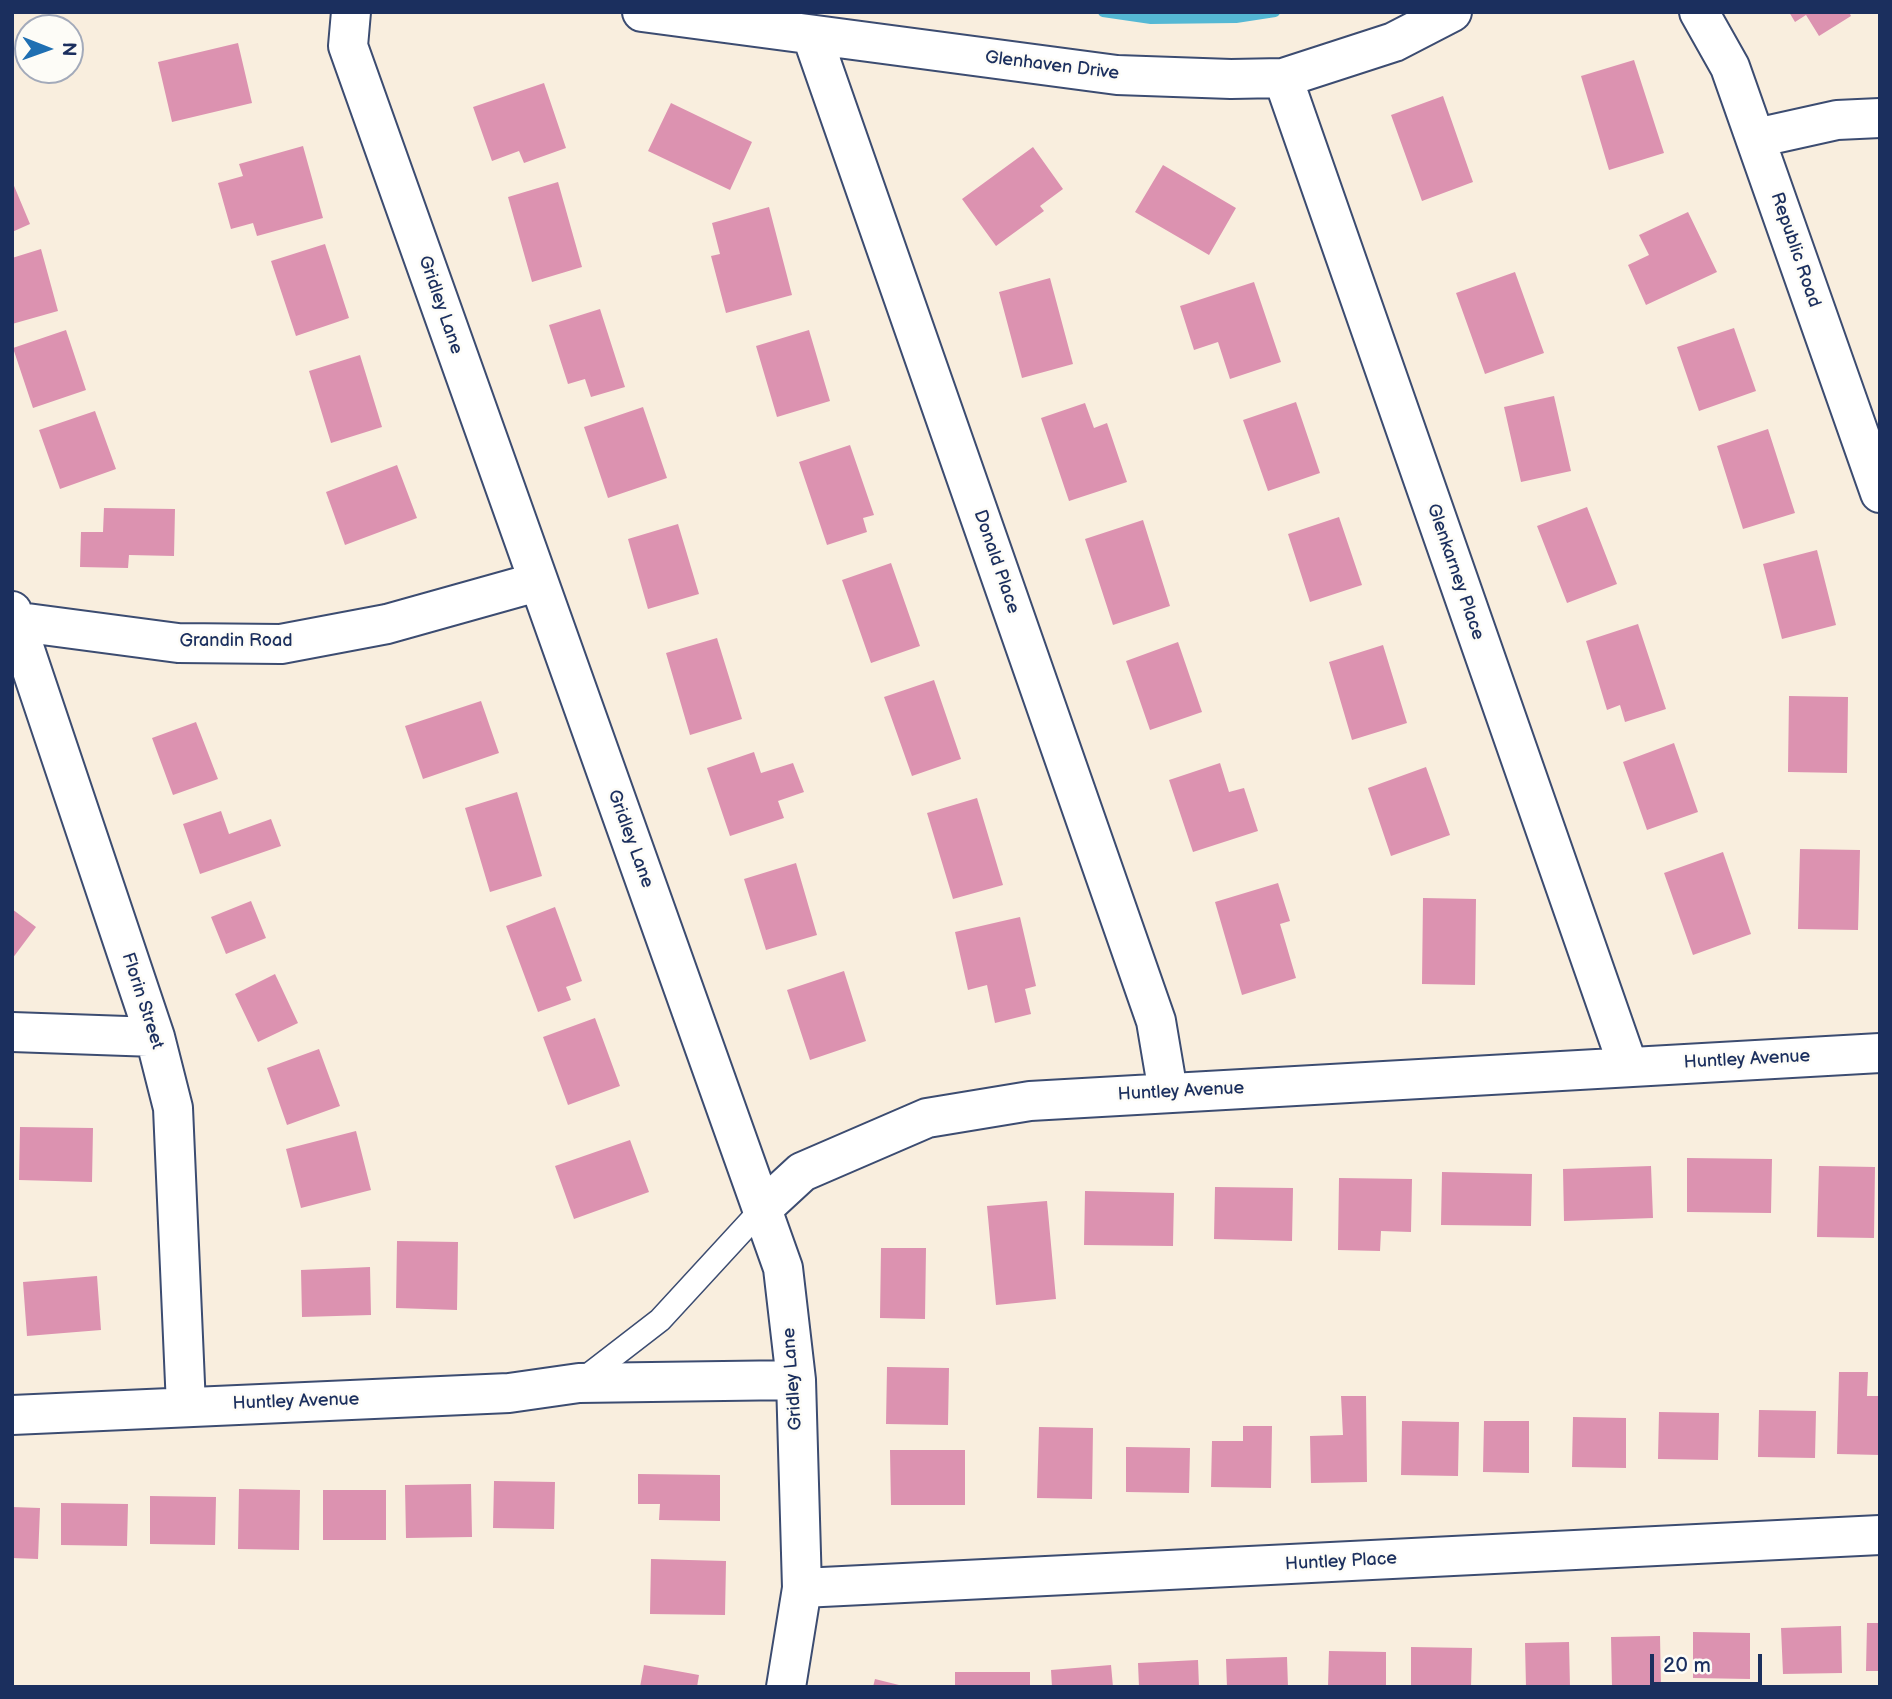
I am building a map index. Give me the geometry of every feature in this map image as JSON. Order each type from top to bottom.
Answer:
[{"type":"street","name":"Gridley Lane","points":[[351,12],[348,46],[783,1268],[796,1380],[802,1588],[786,1687]]},
{"type":"street","name":"Glenhaven Drive","points":[[642,12],[1117,75],[1283,78],[1394,42],[1452,12]]},
{"type":"street","name":"Republic Road","points":[[1699,12],[1730,67],[1880,493]]},
{"type":"street","name":"Donald Place","points":[[812,36],[1156,1021],[1168,1092]]},
{"type":"street","name":"Glenkarney Place","points":[[1283,78],[1628,1066]]},
{"type":"street","points":[[1756,138],[1838,120],[1880,118]]},
{"type":"street","name":"Grandin Road","points":[[14,618],[178,643],[281,644],[387,624],[537,582]]},
{"type":"street","name":"Florin Street","points":[[14,618],[155,1037],[173,1108],[186,1406]]},
{"type":"street","points":[[12,1032],[155,1037]]},
{"type":"street","name":"Huntley Avenue","points":[[763,1208],[802,1171],[927,1118],[1030,1101],[1880,1053]]},
{"type":"street","name":"Huntley Avenue","points":[[12,1415],[509,1393],[579,1383],[796,1380]]},
{"type":"street","name":"Huntley Place","points":[[802,1588],[1880,1535]]},
{"type":"lane","name":"Huntley Avenue","points":[[579,1383],[660,1320],[763,1208]]},
{"type":"building","points":[[1789,12],[1849,12],[1851,16],[1819,36],[1806,15],[1795,22]]},
{"type":"building","points":[[238,43],[252,103],[172,122],[158,62]]},
{"type":"building","points":[[1634,60],[1664,153],[1609,170],[1581,76]]},
{"type":"building","points":[[544,83],[566,148],[524,163],[519,151],[492,161],[473,107]]},
{"type":"building","points":[[1443,96],[1473,182],[1422,201],[1391,115]]},
{"type":"building","points":[[671,103],[752,142],[730,190],[648,151]]},
{"type":"building","points":[[303,146],[323,218],[257,236],[253,223],[231,229],[218,183],[243,176],[239,164]]},
{"type":"building","points":[[1033,147],[1063,189],[1040,206],[1044,211],[996,246],[962,199]]},
{"type":"building","points":[[1163,165],[1236,208],[1209,255],[1135,212]]},
{"type":"building","points":[[12,181],[30,224],[12,232]]},
{"type":"building","points":[[558,182],[582,267],[532,282],[508,197]]},
{"type":"building","points":[[769,207],[792,295],[726,313],[711,256],[720,254],[712,223]]},
{"type":"building","points":[[1688,212],[1717,272],[1646,305],[1628,265],[1649,255],[1639,235]]},
{"type":"building","points":[[325,244],[349,318],[296,336],[271,261]]},
{"type":"building","points":[[41,249],[58,311],[12,324],[12,258]]},
{"type":"building","points":[[1515,272],[1544,353],[1485,374],[1456,293]]},
{"type":"building","points":[[1050,278],[1073,364],[1022,378],[999,292]]},
{"type":"building","points":[[1254,282],[1281,362],[1230,379],[1218,342],[1194,350],[1180,306]]},
{"type":"building","points":[[600,309],[625,387],[591,397],[585,379],[568,384],[549,325]]},
{"type":"building","points":[[1734,328],[1756,391],[1699,411],[1677,347]]},
{"type":"building","points":[[66,330],[86,390],[33,408],[13,348]]},
{"type":"building","points":[[809,330],[830,401],[777,417],[756,346]]},
{"type":"building","points":[[360,355],[382,427],[331,443],[309,371]]},
{"type":"building","points":[[1554,396],[1571,471],[1521,482],[1504,407]]},
{"type":"building","points":[[1296,402],[1320,473],[1268,491],[1243,420]]},
{"type":"building","points":[[1085,403],[1094,428],[1107,423],[1127,482],[1069,501],[1041,418]]},
{"type":"building","points":[[643,407],[667,478],[608,498],[584,427]]},
{"type":"building","points":[[95,411],[116,469],[60,489],[39,430]]},
{"type":"building","points":[[1768,429],[1795,513],[1743,529],[1717,446]]},
{"type":"building","points":[[850,445],[874,515],[863,518],[867,532],[827,545],[799,462]]},
{"type":"building","points":[[397,465],[417,518],[345,545],[326,492]]},
{"type":"building","points":[[1587,507],[1617,584],[1567,603],[1537,526]]},
{"type":"building","points":[[104,508],[175,509],[174,556],[129,555],[128,568],[80,567],[81,532],[103,532]]},
{"type":"building","points":[[1339,517],[1362,585],[1310,602],[1288,534]]},
{"type":"building","points":[[1143,520],[1170,606],[1113,625],[1085,539]]},
{"type":"building","points":[[678,524],[699,594],[648,609],[628,539]]},
{"type":"building","points":[[1817,550],[1836,625],[1782,639],[1763,564]]},
{"type":"building","points":[[891,563],[920,646],[871,663],[842,580]]},
{"type":"building","points":[[1638,624],[1666,709],[1625,722],[1620,705],[1607,710],[1586,641]]},
{"type":"building","points":[[717,638],[742,719],[690,735],[666,653]]},
{"type":"building","points":[[1178,642],[1202,712],[1150,730],[1126,661]]},
{"type":"building","points":[[1383,645],[1407,723],[1352,740],[1329,662]]},
{"type":"building","points":[[934,680],[961,759],[912,776],[884,697]]},
{"type":"building","points":[[1789,696],[1848,697],[1847,773],[1788,772]]},
{"type":"building","points":[[481,701],[499,753],[423,779],[405,726]]},
{"type":"building","points":[[196,722],[218,779],[173,795],[152,738]]},
{"type":"building","points":[[1674,743],[1698,812],[1647,830],[1623,762]]},
{"type":"building","points":[[754,752],[761,773],[793,763],[804,792],[778,801],[784,818],[730,836],[707,768]]},
{"type":"building","points":[[1220,763],[1229,792],[1244,788],[1258,831],[1193,852],[1169,780]]},
{"type":"building","points":[[1426,767],[1450,835],[1391,856],[1368,788]]},
{"type":"building","points":[[517,792],[542,876],[490,892],[465,808]]},
{"type":"building","points":[[977,798],[1003,885],[953,899],[927,813]]},
{"type":"building","points":[[221,811],[229,834],[271,819],[281,846],[200,874],[183,824]]},
{"type":"building","points":[[1800,849],[1860,850],[1858,930],[1798,929]]},
{"type":"building","points":[[1723,852],[1751,934],[1693,955],[1664,873]]},
{"type":"building","points":[[796,863],[817,935],[766,950],[744,879]]},
{"type":"building","points":[[1278,883],[1290,921],[1280,924],[1296,978],[1242,995],[1215,902]]},
{"type":"building","points":[[1423,898],[1476,899],[1475,985],[1422,984]]},
{"type":"building","points":[[251,901],[266,938],[226,954],[211,917]]},
{"type":"building","points":[[555,907],[582,981],[566,987],[571,1000],[538,1012],[506,926]]},
{"type":"building","points":[[12,909],[36,927],[12,959]]},
{"type":"building","points":[[1020,917],[1036,986],[1025,989],[1031,1014],[995,1023],[987,985],[968,990],[955,932]]},
{"type":"building","points":[[844,971],[866,1041],[810,1060],[787,990]]},
{"type":"building","points":[[275,974],[298,1023],[258,1042],[235,994]]},
{"type":"building","points":[[595,1018],[620,1086],[568,1105],[543,1037]]},
{"type":"building","points":[[319,1049],[340,1106],[287,1125],[267,1068]]},
{"type":"building","points":[[20,1127],[93,1128],[92,1182],[19,1180]]},
{"type":"building","points":[[356,1131],[371,1190],[301,1208],[286,1149]]},
{"type":"building","points":[[630,1140],[649,1192],[574,1219],[555,1166]]},
{"type":"building","points":[[1687,1158],[1772,1159],[1771,1213],[1687,1212]]},
{"type":"building","points":[[1651,1166],[1653,1218],[1564,1221],[1563,1169]]},
{"type":"building","points":[[1819,1166],[1875,1167],[1874,1238],[1817,1237]]},
{"type":"building","points":[[1442,1172],[1532,1174],[1531,1226],[1441,1225]]},
{"type":"building","points":[[1339,1178],[1412,1179],[1411,1232],[1381,1231],[1380,1251],[1338,1250]]},
{"type":"building","points":[[1215,1187],[1293,1188],[1292,1241],[1214,1239]]},
{"type":"building","points":[[1085,1191],[1174,1193],[1173,1246],[1084,1245]]},
{"type":"building","points":[[1047,1201],[1056,1299],[996,1305],[987,1206]]},
{"type":"building","points":[[397,1241],[458,1242],[457,1310],[396,1308]]},
{"type":"building","points":[[881,1248],[926,1248],[925,1319],[880,1318]]},
{"type":"building","points":[[370,1267],[371,1315],[302,1317],[301,1270]]},
{"type":"building","points":[[97,1276],[101,1330],[27,1336],[23,1282]]},
{"type":"building","points":[[887,1367],[949,1368],[948,1425],[886,1424]]},
{"type":"building","points":[[1839,1372],[1868,1372],[1867,1396],[1880,1396],[1880,1455],[1837,1454]]},
{"type":"building","points":[[1341,1396],[1366,1396],[1367,1482],[1311,1483],[1310,1436],[1343,1435]]},
{"type":"building","points":[[1759,1410],[1816,1411],[1815,1458],[1758,1457]]},
{"type":"building","points":[[1659,1412],[1719,1413],[1718,1460],[1658,1459]]},
{"type":"building","points":[[1573,1417],[1626,1418],[1626,1468],[1572,1467]]},
{"type":"building","points":[[1402,1421],[1459,1422],[1458,1476],[1401,1475]]},
{"type":"building","points":[[1484,1421],[1529,1421],[1529,1473],[1483,1472]]},
{"type":"building","points":[[1243,1426],[1272,1426],[1271,1488],[1211,1487],[1212,1441],[1243,1441]]},
{"type":"building","points":[[1039,1427],[1093,1428],[1092,1499],[1037,1498]]},
{"type":"building","points":[[1126,1447],[1190,1448],[1189,1493],[1126,1492]]},
{"type":"building","points":[[890,1450],[965,1450],[965,1505],[891,1505]]},
{"type":"building","points":[[638,1474],[720,1475],[720,1521],[659,1520],[660,1504],[638,1504]]},
{"type":"building","points":[[494,1481],[555,1482],[554,1529],[493,1528]]},
{"type":"building","points":[[471,1484],[472,1537],[406,1538],[405,1485]]},
{"type":"building","points":[[239,1489],[300,1490],[299,1550],[238,1549]]},
{"type":"building","points":[[323,1490],[386,1490],[386,1540],[323,1540]]},
{"type":"building","points":[[150,1496],[216,1497],[215,1545],[150,1544]]},
{"type":"building","points":[[61,1503],[128,1504],[127,1546],[61,1545]]},
{"type":"building","points":[[12,1507],[40,1508],[38,1559],[12,1558]]},
{"type":"building","points":[[651,1559],[726,1561],[725,1615],[650,1614]]},
{"type":"building","points":[[1867,1623],[1880,1623],[1880,1671],[1866,1671]]},
{"type":"building","points":[[1841,1626],[1842,1673],[1783,1674],[1781,1628]]},
{"type":"building","points":[[1693,1632],[1750,1633],[1750,1679],[1693,1678]]},
{"type":"building","points":[[1660,1636],[1661,1687],[1612,1687],[1611,1637]]},
{"type":"building","points":[[1569,1642],[1570,1687],[1526,1687],[1525,1643]]},
{"type":"building","points":[[1411,1647],[1472,1648],[1471,1687],[1411,1687]]},
{"type":"building","points":[[1329,1651],[1386,1652],[1386,1687],[1328,1687]]},
{"type":"building","points":[[1287,1657],[1288,1687],[1227,1687],[1226,1659]]},
{"type":"building","points":[[1198,1660],[1199,1687],[1139,1687],[1138,1663]]},
{"type":"building","points":[[644,1665],[699,1675],[697,1687],[640,1687]]},
{"type":"building","points":[[1111,1665],[1113,1687],[1052,1687],[1051,1670]]},
{"type":"building","points":[[955,1672],[1030,1672],[1030,1687],[955,1687]]},
{"type":"building","points":[[875,1679],[903,1686],[903,1687],[873,1687]]},
{"type":"waterway","points":[[1103,12],[1151,19],[1236,18],[1275,12]]}]
